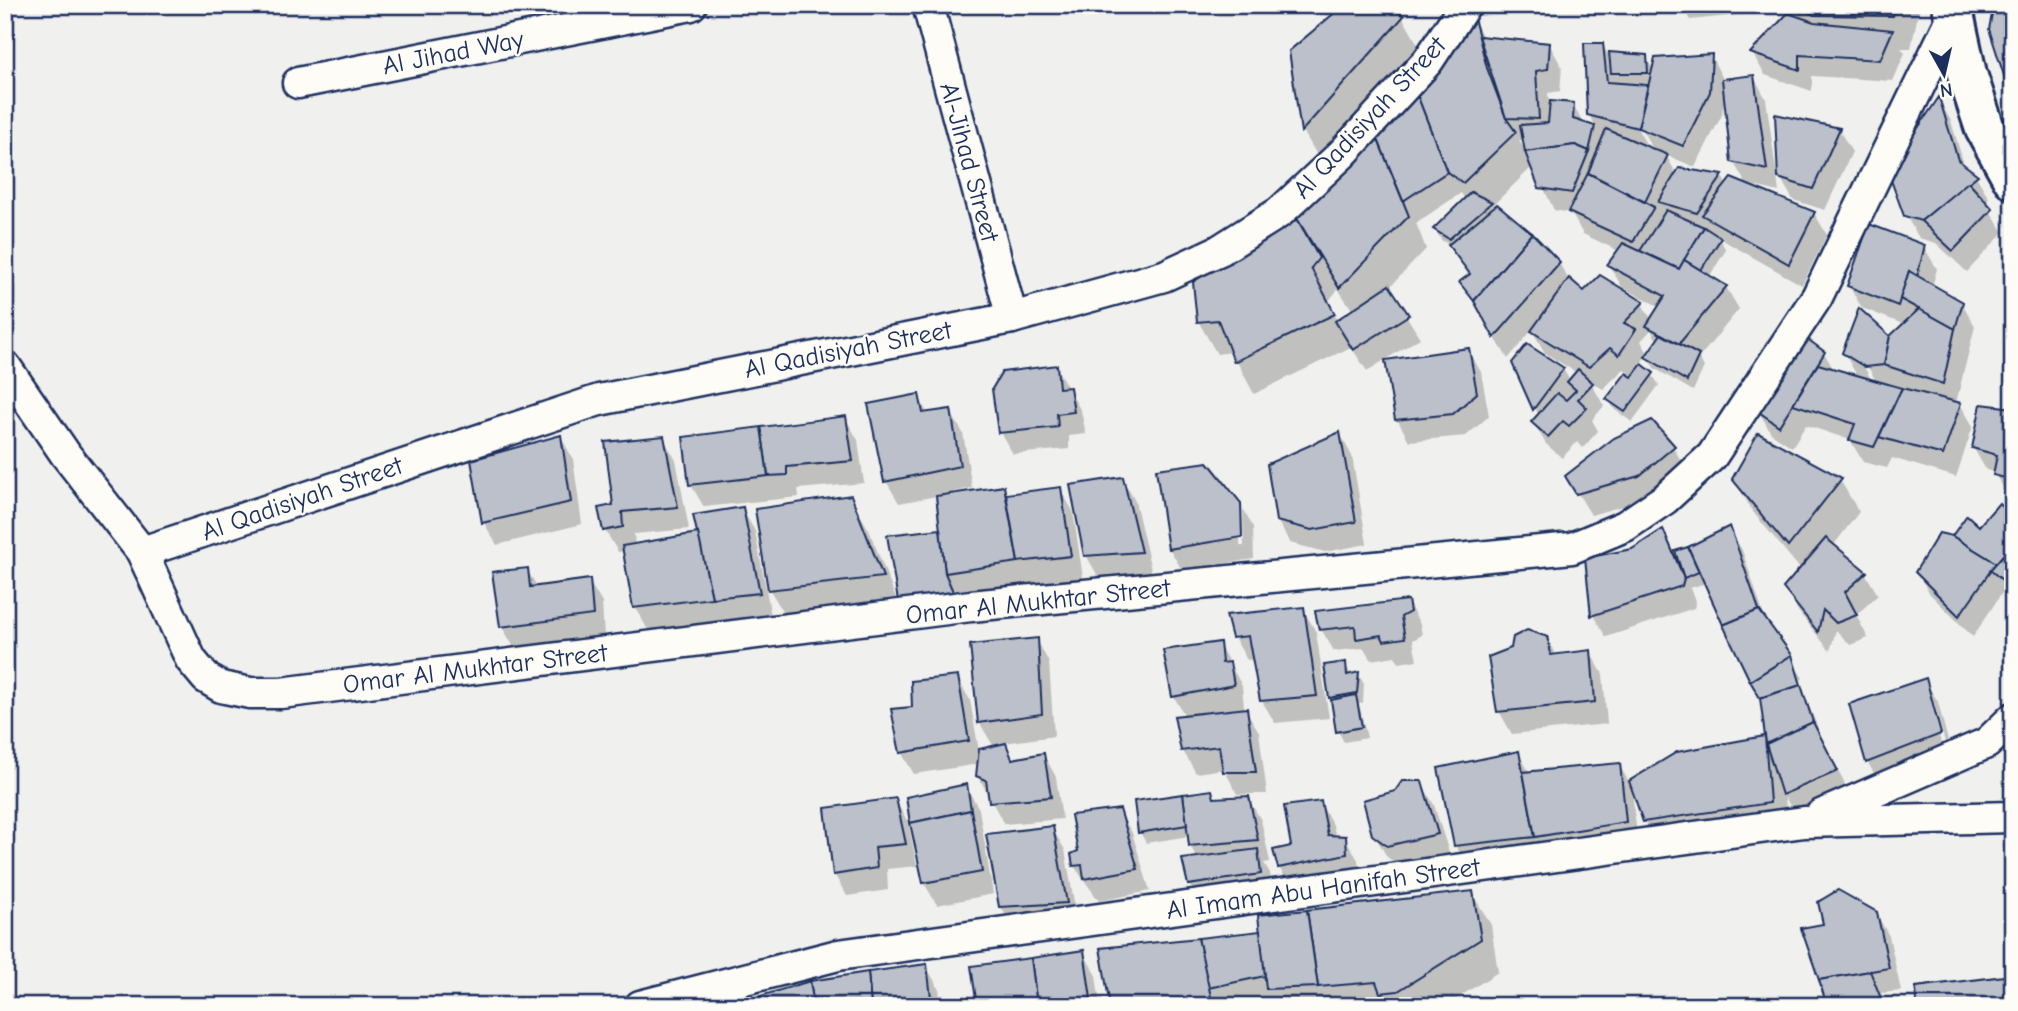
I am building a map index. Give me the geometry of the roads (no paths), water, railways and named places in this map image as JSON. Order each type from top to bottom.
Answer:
[{"type":"street","name":"Al Jihad Way","points":[[298,83],[691,5]]},
{"type":"street","name":"Al-Jihad Street","points":[[928,5],[1012,318]]},
{"type":"street","name":"Al Qadisiyah Street","points":[[142,552],[521,423],[599,400],[1012,318],[1164,276],[1220,250],[1280,212],[1342,154],[1428,61],[1465,5]]},
{"type":"street","points":[[1954,7],[1967,74],[1984,129],[2013,179]]},
{"type":"street","name":"Omar Al Mukhtar Street","points":[[5,366],[66,454],[142,552],[191,660],[206,678],[222,687],[250,693],[281,693],[971,606],[1572,548],[1625,526],[1665,499],[1712,456],[1817,297],[1954,7]]},
{"type":"street","points":[[1804,822],[1987,743],[2013,718]]},
{"type":"street","name":"Al Imam Abu Hanifah Street","points":[[640,1006],[838,955],[1804,822],[2013,817]]}]
